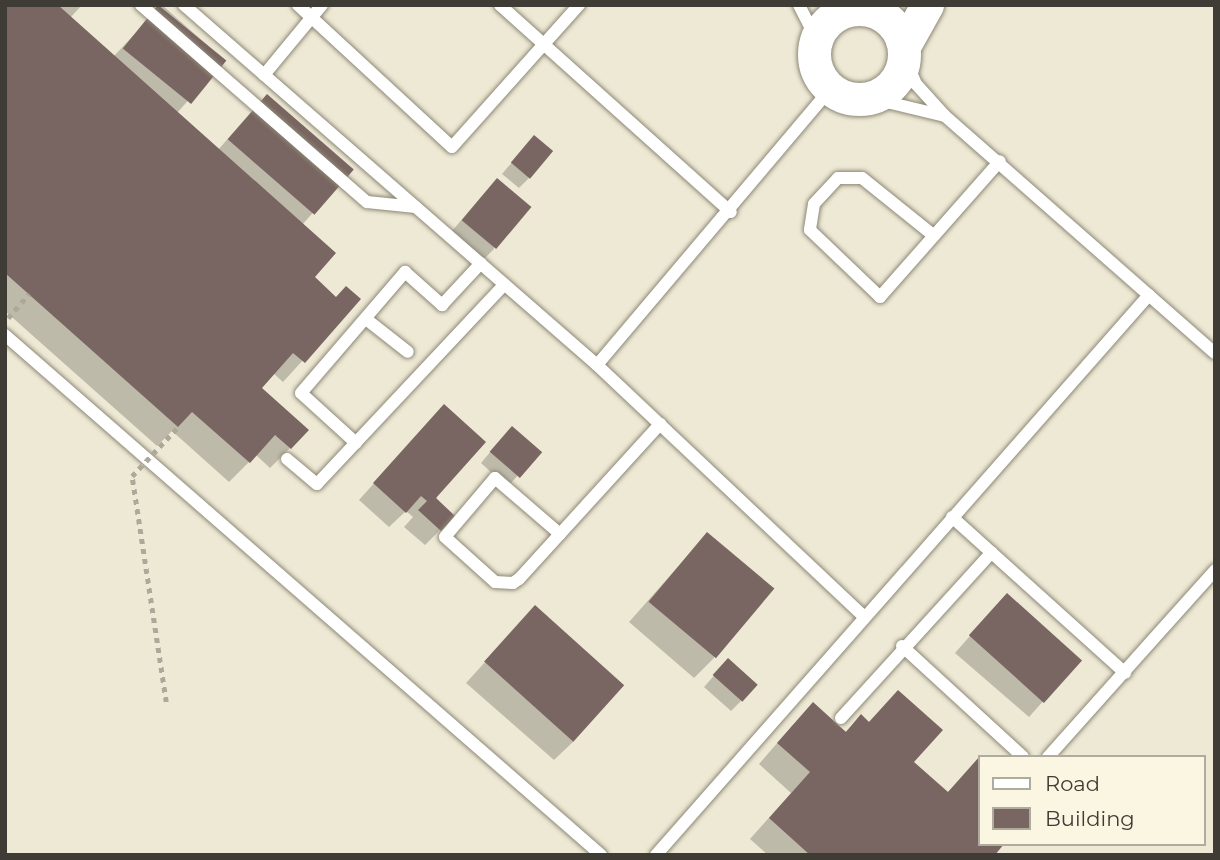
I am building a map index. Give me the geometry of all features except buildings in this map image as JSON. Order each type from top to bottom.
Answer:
[{"type":"main road","points":[[904,51],[887,18],[849,7],[816,39],[815,66],[830,89],[870,98],[894,83],[904,51],[928,5]]},
{"type":"lane","points":[[141,5],[368,202],[417,207]]},
{"type":"lane","points":[[184,5],[597,365],[864,617]]},
{"type":"lane","points":[[298,5],[452,147],[579,5]]},
{"type":"lane","points":[[264,75],[321,5]]},
{"type":"lane","points":[[500,5],[731,212]]},
{"type":"lane","points":[[799,5],[816,39]]},
{"type":"lane","points":[[904,51],[916,84],[945,116],[1000,161],[1215,353]]},
{"type":"lane","points":[[597,365],[731,212],[830,89]]},
{"type":"lane","points":[[870,98],[945,116]]},
{"type":"lane","points":[[933,235],[862,178],[838,178],[814,204],[810,230],[880,297],[1000,161]]},
{"type":"lane","points":[[356,443],[301,393],[405,272],[442,305],[481,263]]},
{"type":"lane","points":[[287,459],[317,484],[505,284]]},
{"type":"lane","points":[[656,855],[1149,295]]},
{"type":"lane","points":[[366,319],[408,352]]},
{"type":"lane","points":[[5,335],[601,855]]},
{"type":"lane","points":[[560,534],[495,478],[445,537],[504,584],[519,579],[560,534],[660,424]]},
{"type":"lane","points":[[952,517],[1125,673]]},
{"type":"lane","points":[[841,718],[902,646],[992,552]]},
{"type":"lane","points":[[1050,755],[1215,570]]},
{"type":"lane","points":[[902,646],[1021,755]]},
{"type":"path","points":[[5,321],[29,294]]},
{"type":"path","points":[[166,702],[132,476],[178,427]]}]
